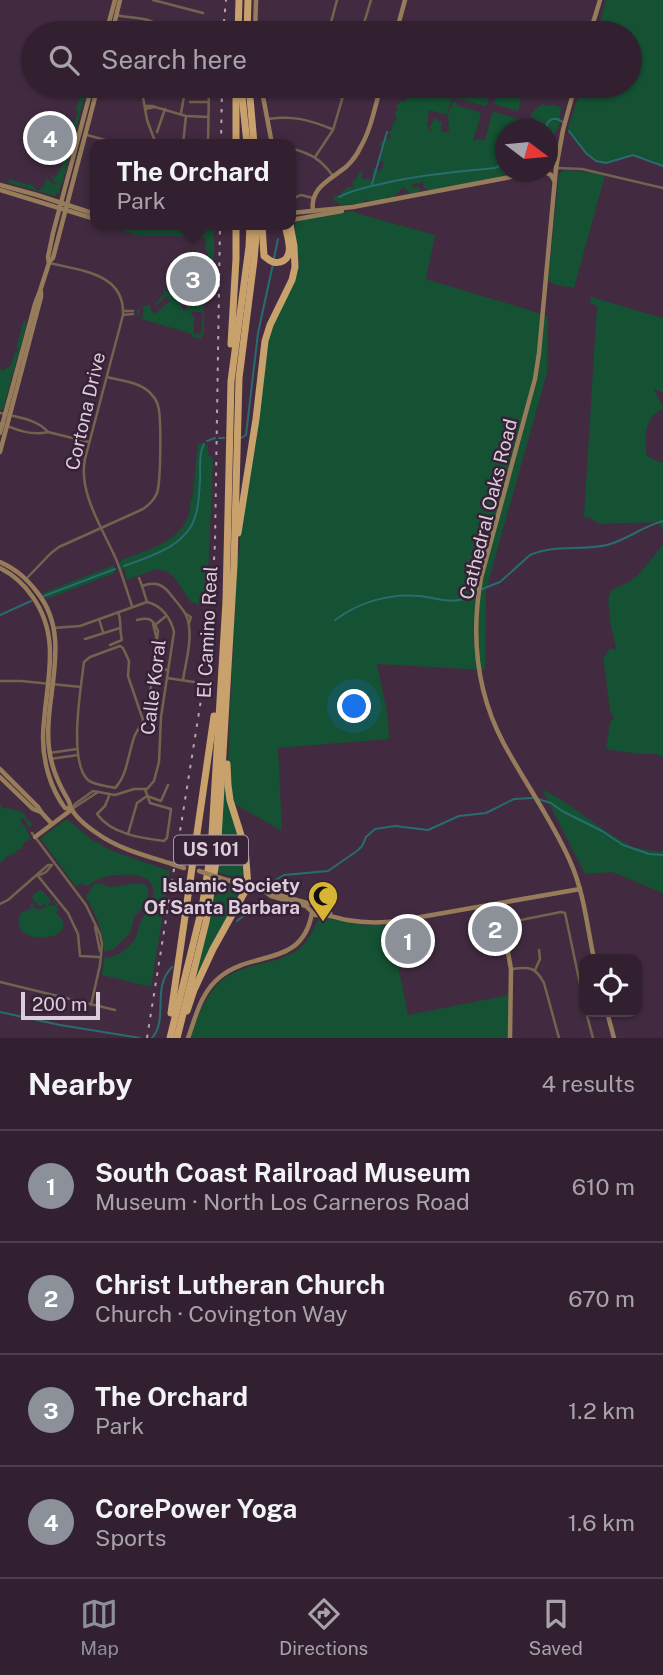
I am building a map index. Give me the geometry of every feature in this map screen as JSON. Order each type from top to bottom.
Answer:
[{"type":"highway","points":[[238,21],[239,0]]},
{"type":"highway","points":[[247,21],[248,0]]},
{"type":"highway","points":[[236,139],[238,98]]},
{"type":"highway","points":[[240,98],[246,139]]},
{"type":"highway","points":[[249,98],[253,139]]},
{"type":"highway","points":[[230,404],[228,394],[236,230]]},
{"type":"highway","name":"El Camino Real","points":[[173,1037],[202,908],[211,851],[227,566],[230,404],[250,230]]},
{"type":"highway","name":"El Camino Real","points":[[173,1037],[206,922],[214,881],[234,565],[239,378],[258,230]]},
{"type":"highway","points":[[260,230],[262,252],[273,262],[286,259],[289,254],[288,230]]},
{"type":"highway","points":[[234,565],[265,341],[292,280],[295,267],[294,246],[289,230]]},
{"type":"highway","points":[[173,1037],[191,870],[222,657]]},
{"type":"highway","points":[[173,1037],[205,966],[248,886],[245,848],[228,785],[228,682]]},
{"type":"main road","points":[[115,21],[118,0]]},
{"type":"main road","points":[[110,21],[118,0]]},
{"type":"main road","points":[[255,21],[256,0]]},
{"type":"main road","points":[[399,21],[405,0]]},
{"type":"main road","points":[[594,21],[600,0]]},
{"type":"main road","points":[[49,263],[48,257],[70,192],[90,98]]},
{"type":"main road","points":[[0,188],[58,197],[66,183],[94,98]]},
{"type":"main road","points":[[263,98],[271,139]]},
{"type":"main road","points":[[313,211],[313,198],[321,186],[349,163],[361,147],[377,98]]},
{"type":"main road","name":"Cathedral Oaks Road","points":[[558,157],[572,98]]},
{"type":"main road","points":[[296,213],[353,207],[495,180]]},
{"type":"main road","name":"Cathedral Oaks Road","points":[[554,182],[536,372],[481,578],[476,625],[477,656],[481,684],[503,743],[569,859],[580,889],[593,954]]},
{"type":"main road","points":[[0,452],[5,414],[30,320],[53,258],[66,183]]},
{"type":"main road","points":[[0,188],[90,215]]},
{"type":"main road","points":[[70,192],[72,202],[82,213]]},
{"type":"main road","points":[[37,195],[63,207]]},
{"type":"main road","points":[[296,219],[353,207]]},
{"type":"main road","points":[[60,229],[68,216],[82,213]]},
{"type":"main road","points":[[5,414],[30,338],[41,297],[40,291]]},
{"type":"main road","points":[[30,320],[30,338]]},
{"type":"main road","points":[[0,433],[3,424]]},
{"type":"main road","points":[[0,562],[13,568],[49,612],[54,628],[56,657],[50,684]]},
{"type":"main road","points":[[0,569],[24,581]]},
{"type":"main road","points":[[40,601],[50,638],[51,654],[48,756],[71,809],[107,840],[172,864],[264,891],[315,911],[357,921],[398,921],[580,889]]},
{"type":"main road","points":[[0,769],[7,781],[33,809],[41,812],[52,824]]},
{"type":"main road","points":[[0,777],[7,781]]},
{"type":"main road","points":[[33,835],[71,809]]},
{"type":"main road","points":[[499,903],[511,969],[510,1038]]},
{"type":"main road","points":[[188,1038],[208,995],[227,975],[300,946],[308,935],[315,911]]},
{"type":"main road","points":[[608,1017],[614,1038]]},
{"type":"street","points":[[153,0],[203,13]]},
{"type":"street","points":[[331,21],[336,0]]},
{"type":"street","points":[[365,21],[371,0]]},
{"type":"street","points":[[116,15],[148,21]]},
{"type":"street","points":[[143,98],[146,120],[154,139]]},
{"type":"street","points":[[181,115],[184,98]]},
{"type":"street","points":[[208,139],[209,98]]},
{"type":"street","points":[[315,157],[333,130],[343,99],[339,98]]},
{"type":"street","points":[[190,102],[209,102]]},
{"type":"street","points":[[145,107],[165,109],[186,116],[208,117]]},
{"type":"street","points":[[157,132],[165,109]]},
{"type":"street","points":[[184,139],[186,116]]},
{"type":"street","points":[[268,119],[298,117],[333,130]]},
{"type":"street","points":[[82,134],[101,139]]},
{"type":"street","points":[[296,150],[315,157],[333,176]]},
{"type":"street","points":[[558,168],[582,169],[663,188]]},
{"type":"street","points":[[296,197],[301,195],[313,198]]},
{"type":"street","points":[[49,263],[106,279],[118,291],[123,313],[133,313]]},
{"type":"street","name":"Cortona Drive","points":[[123,313],[83,466],[83,480],[132,606]]},
{"type":"street","points":[[24,581],[56,549],[148,506],[156,495],[158,403],[153,395],[141,386],[107,377]]},
{"type":"street","points":[[5,414],[34,422],[48,432]]},
{"type":"street","points":[[3,424],[31,433],[48,432],[89,442]]},
{"type":"street","points":[[54,628],[80,626],[147,602],[139,578]]},
{"type":"street","points":[[142,586],[155,583],[164,587],[191,617],[188,623],[189,639],[183,680]]},
{"type":"street","name":"Calle Koral","points":[[145,789],[152,784],[159,768],[161,717],[174,636],[167,616],[155,604],[147,602]]},
{"type":"street","points":[[110,645],[122,640],[118,611]]},
{"type":"street","points":[[154,624],[167,616]]},
{"type":"street","points":[[137,620],[149,618],[154,624],[157,640],[150,694]]},
{"type":"street","points":[[99,619],[103,632]]},
{"type":"street","points":[[85,639],[120,628]]},
{"type":"street","points":[[122,646],[129,661],[128,676],[143,720],[116,788],[89,780],[84,773],[76,738],[81,687],[85,660],[122,646]]},
{"type":"street","points":[[154,668],[168,670]]},
{"type":"street","points":[[167,678],[194,682]]},
{"type":"street","points":[[0,681],[81,687]]},
{"type":"street","points":[[48,756],[77,749]]},
{"type":"street","points":[[48,756],[78,755]]},
{"type":"street","points":[[128,834],[138,800],[146,796],[163,801],[168,785]]},
{"type":"street","points":[[71,809],[91,792],[98,792],[115,795],[134,789],[145,789],[152,804],[171,809],[165,841],[128,834],[102,820],[97,814],[106,804],[109,794]]},
{"type":"street","points":[[33,835],[86,905],[101,935],[98,976],[91,1005]]},
{"type":"street","points":[[0,904],[46,872],[53,864]]},
{"type":"street","points":[[38,876],[68,913],[78,934],[80,956],[100,954]]},
{"type":"street","points":[[503,923],[565,913],[579,979]]},
{"type":"street","points":[[535,970],[540,959],[539,950]]},
{"type":"street","points":[[511,969],[535,970],[544,983],[559,1038]]},
{"type":"street","points":[[0,982],[115,1010]]},
{"type":"street","points":[[587,1017],[593,1038]]},
{"type":"green space","points":[[606,0],[663,0],[663,166],[633,156],[609,162],[597,160],[579,146],[568,128],[578,98],[642,98],[642,21],[600,21]]},
{"type":"green space","points":[[80,98],[86,98],[59,192],[55,196],[9,183],[8,179],[29,185],[30,183],[38,191],[44,187],[46,178],[54,185],[57,184],[51,175],[55,178],[63,163],[73,130],[73,120],[78,112],[76,109]]},
{"type":"green space","points":[[407,98],[452,98],[447,115],[429,110],[427,127],[430,132],[432,131],[428,127],[436,118],[442,122],[441,131],[449,133],[448,114],[453,102],[456,101],[457,106],[480,112],[473,141],[485,139],[494,112],[519,119],[495,119],[495,178],[429,190],[424,188],[422,180],[420,184],[412,185],[420,188],[420,191],[412,195],[403,187],[393,198],[387,195],[387,199],[372,202],[367,199],[361,204],[339,205],[333,200],[333,195],[343,196],[341,192],[353,187],[352,182],[360,171],[363,174],[362,179],[370,178],[372,181],[372,169],[379,172],[383,168],[383,162],[378,160],[382,158],[379,156],[383,154],[381,149],[384,149],[380,145],[391,137],[388,132],[393,130],[390,128],[397,119],[395,113],[399,101],[406,102]]},
{"type":"green space","points":[[454,98],[488,98],[485,106]]},
{"type":"green space","points":[[495,98],[520,98],[518,111],[494,103]]},
{"type":"green space","points":[[543,104],[561,108],[558,127],[558,119],[531,117]]},
{"type":"green space","points":[[564,170],[605,175],[574,288],[553,284],[548,280],[559,174]]},
{"type":"green space","points":[[352,211],[435,235],[426,279],[548,317],[547,373],[486,590],[485,670],[377,664],[388,717],[389,739],[278,748],[282,831],[233,803],[228,768],[229,728],[241,529],[267,339],[297,271],[299,260],[295,230],[298,220]]},
{"type":"green space","points":[[120,230],[214,230],[214,261],[208,260],[206,237],[138,235]]},
{"type":"green space","points":[[205,273],[205,281],[184,286],[184,292],[204,292],[204,301],[188,298],[186,294],[185,298],[182,298],[182,310],[187,310],[187,306],[204,305],[204,316],[202,312],[192,312],[191,315],[194,316],[194,334],[202,333],[204,317],[204,335],[201,339],[142,319],[144,308],[140,308],[141,318],[138,316],[140,307],[150,305],[155,314],[170,301],[166,296],[155,304],[165,293],[162,291],[167,292],[182,276]]},
{"type":"green space","points":[[591,297],[663,318],[663,392],[654,389],[663,409],[649,422],[646,442],[647,456],[663,462],[663,531],[658,522],[599,524],[589,517],[584,517],[597,306],[590,303]]},
{"type":"green space","points":[[24,320],[27,323],[3,410],[0,412],[0,369],[4,370],[11,365],[17,352],[18,348],[15,351]]},
{"type":"green space","points":[[198,444],[208,446],[208,456],[213,460],[207,602],[203,603],[203,606],[191,602],[168,572],[156,569],[127,580],[124,569],[121,570],[119,564],[123,559],[168,540],[185,523],[192,500]]},
{"type":"green space","points":[[663,545],[663,757],[606,749],[610,723],[614,718],[610,711],[604,657],[611,648],[616,648],[610,621],[610,593],[638,575]]},
{"type":"green space","points":[[114,565],[115,573],[47,599],[43,593]]},
{"type":"green space","points":[[224,781],[242,850],[243,880],[218,872]]},
{"type":"green space","points":[[542,789],[632,847],[663,851],[663,893],[612,872],[585,874]]},
{"type":"green space","points":[[0,805],[4,809],[23,813],[32,825],[30,827],[21,817],[31,839],[24,842],[22,849],[6,857],[1,863],[0,862]]},
{"type":"green space","points":[[67,819],[91,839],[112,851],[170,871],[151,987],[102,975],[104,958],[121,952],[135,939],[152,897],[151,883],[139,876],[114,875],[101,878],[87,886],[80,883],[76,887],[41,839]]},
{"type":"green space","points":[[216,882],[243,890],[196,980],[193,980],[207,928]]},
{"type":"green space","points":[[138,883],[146,885],[148,889],[148,898],[135,915],[130,933],[114,949],[104,952],[99,923],[86,897],[94,884],[111,887]]},
{"type":"green space","points":[[41,889],[51,901],[48,906],[56,905],[54,900],[52,901],[54,899],[58,905],[56,907],[59,910],[55,912],[63,922],[62,930],[44,938],[23,932],[19,924],[22,912],[33,908],[30,905],[34,903],[35,909],[46,906],[45,903],[40,907],[32,896]]},
{"type":"green space","points":[[320,917],[364,925],[390,925],[408,1015],[509,995],[508,1038],[190,1038],[204,1004],[217,985],[236,972],[296,951],[307,940]]},
{"type":"waterway","points":[[558,120],[563,122]]},
{"type":"waterway","points":[[569,131],[596,161],[606,163],[633,155],[663,166]]},
{"type":"waterway","points":[[372,184],[387,132]]},
{"type":"waterway","points":[[339,197],[359,189],[409,178],[495,168]]},
{"type":"waterway","points":[[274,258],[278,239]]},
{"type":"waterway","points":[[241,438],[246,435],[258,333],[273,264]]},
{"type":"waterway","points":[[207,441],[215,438]]},
{"type":"waterway","points":[[219,438],[224,438]]},
{"type":"waterway","points":[[124,566],[177,542],[192,525],[198,506],[200,457],[204,444]]},
{"type":"waterway","points":[[482,589],[500,582],[530,555],[549,550],[607,545],[663,521]]},
{"type":"waterway","points":[[44,596],[115,569]]},
{"type":"waterway","points":[[335,620],[364,604],[397,596],[453,601],[473,595]]},
{"type":"waterway","points":[[0,615],[31,601]]},
{"type":"waterway","points":[[268,887],[284,875],[328,871],[357,851],[375,829],[395,826],[428,830],[459,816],[486,813],[514,799],[533,798]]},
{"type":"waterway","points":[[538,799],[551,803],[623,845],[649,854],[663,855]]},
{"type":"waterway","points":[[237,921],[262,898]]},
{"type":"waterway","points":[[152,1038],[159,1022],[162,984],[172,967]]},
{"type":"waterway","points":[[0,1012],[140,1038]]},
{"type":"railway","points":[[224,21],[226,0]]},
{"type":"railway","points":[[221,139],[222,98]]},
{"type":"railway","points":[[147,1038],[210,628],[215,543],[220,230]]},
{"type":"place","name":"CorePower Yoga","points":[[50,138]]},
{"type":"place","name":"The Orchard","points":[[193,279]]},
{"type":"place","name":"Islamic Society Of Santa Barbara","points":[[323,923]]},
{"type":"place","name":"Christ Lutheran Church","points":[[495,929]]},
{"type":"place","name":"South Coast Railroad Museum","points":[[408,941]]}]
